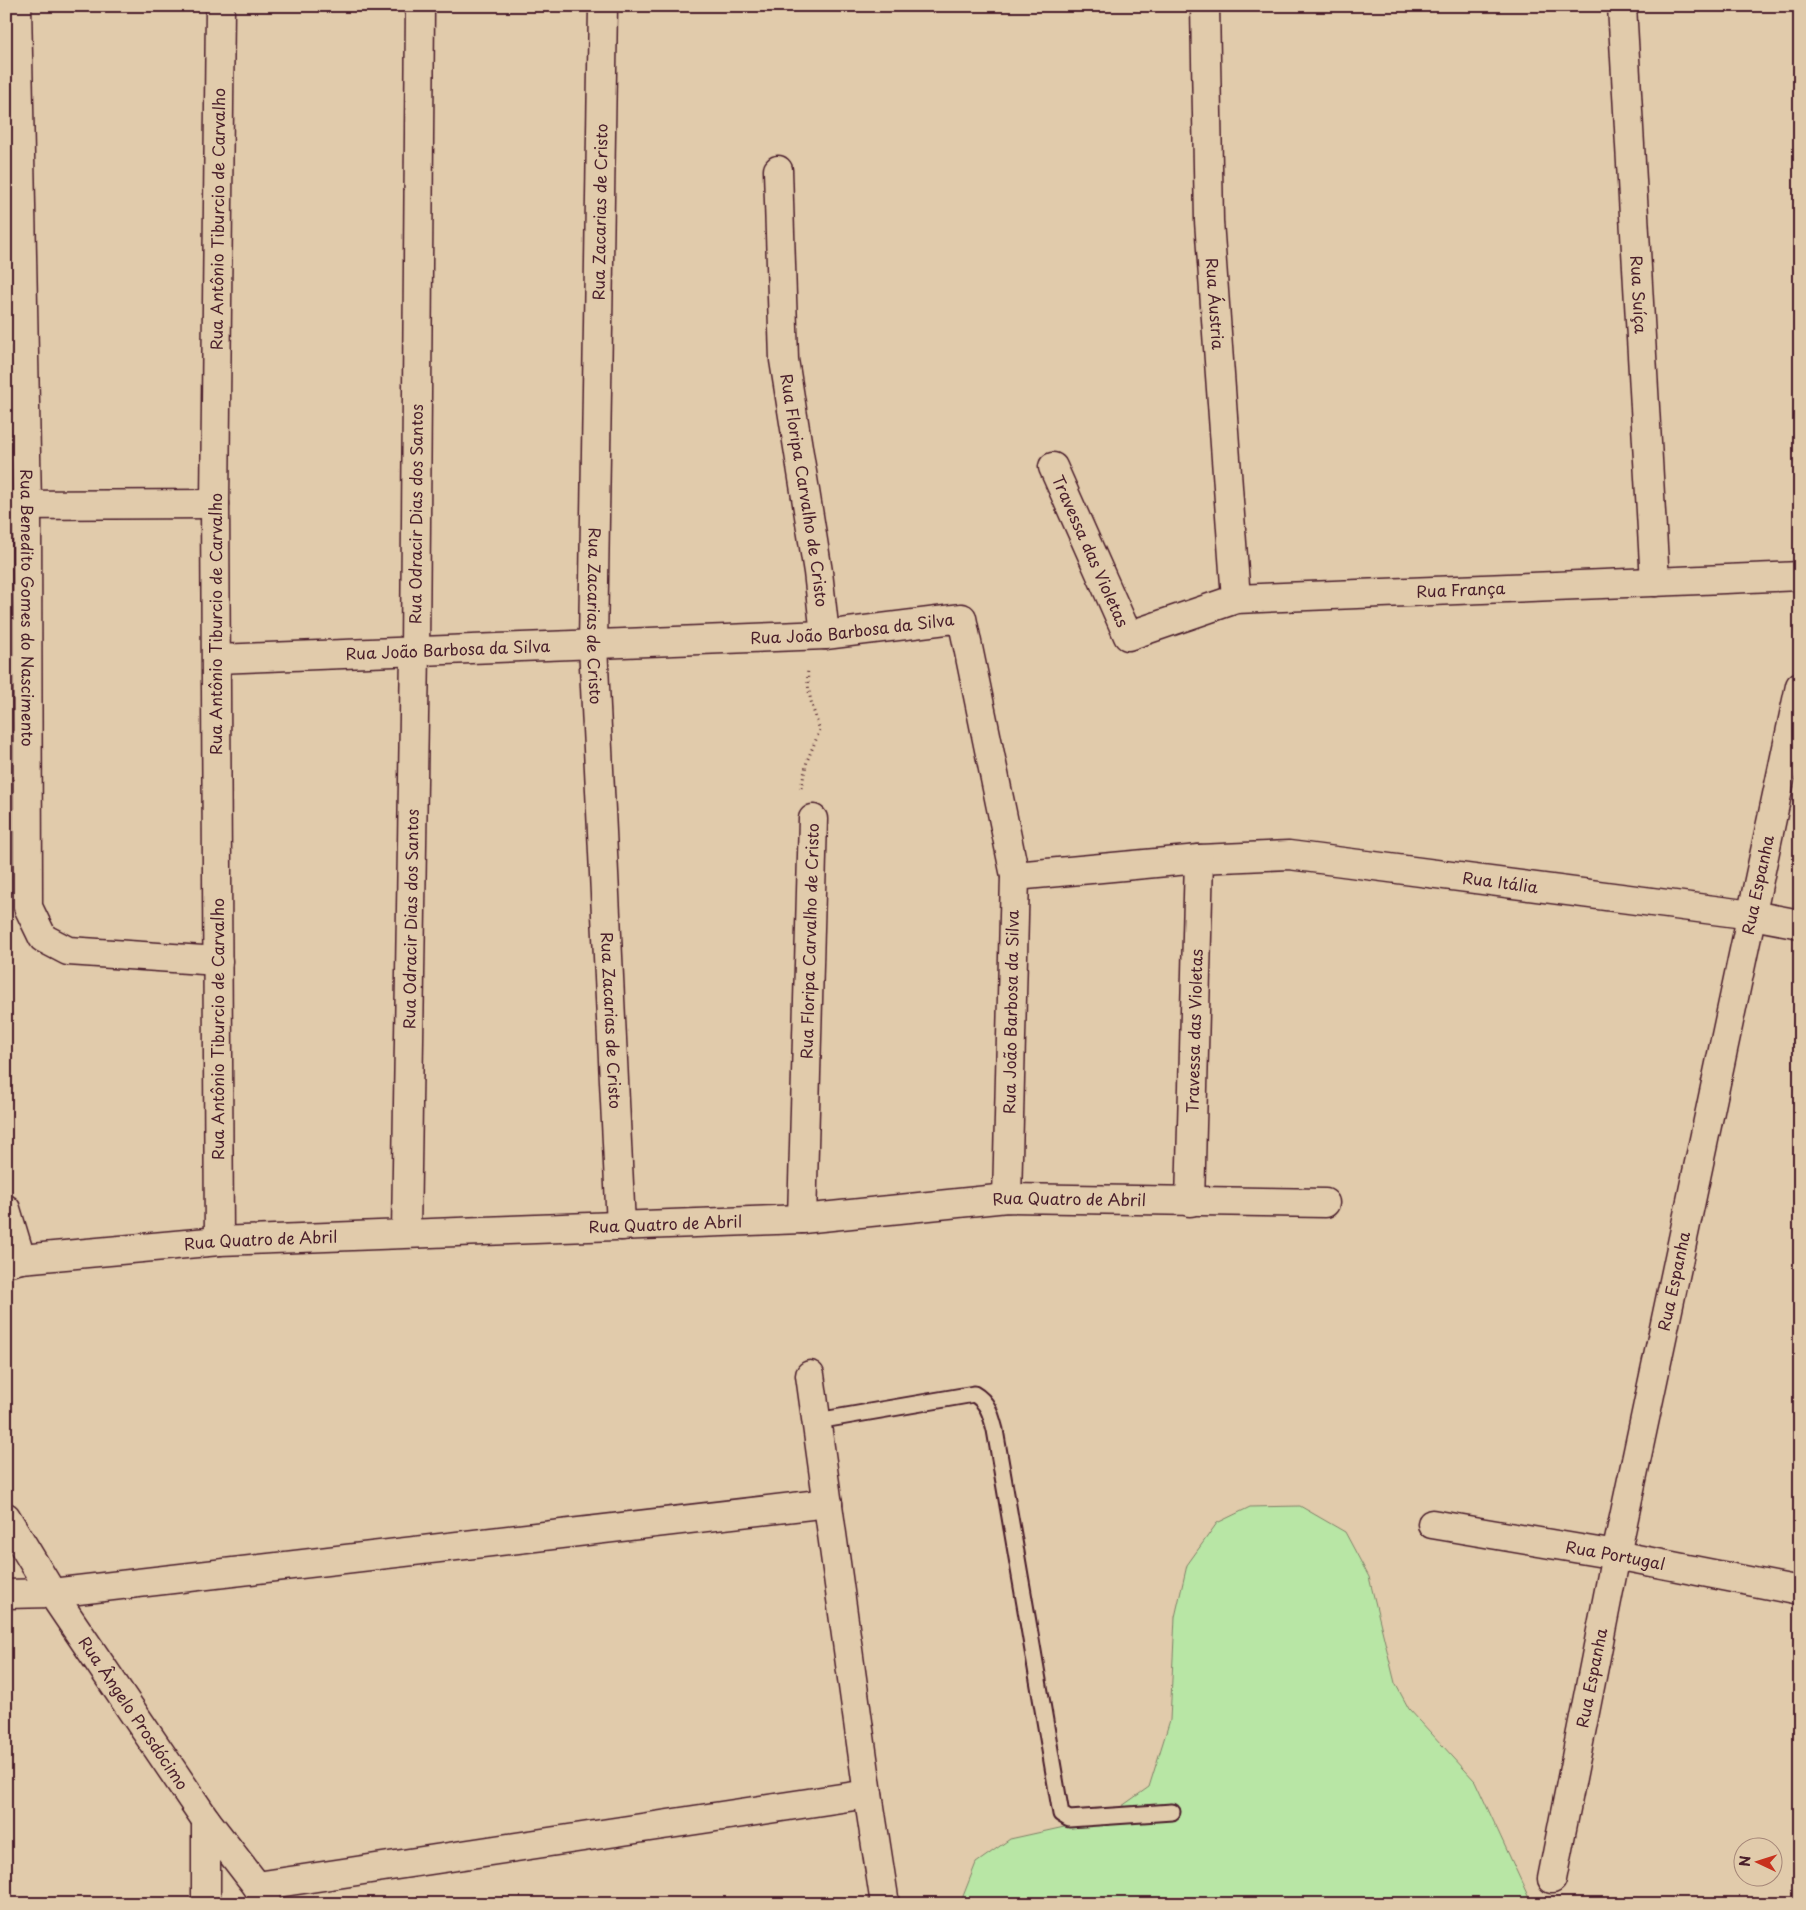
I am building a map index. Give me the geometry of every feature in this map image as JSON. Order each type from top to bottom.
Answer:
[{"type":"street","name":"Rua Benedito Gomes do Nascimento","points":[[17,6],[17,505],[28,907],[43,938],[68,951],[218,961]]},
{"type":"street","name":"Rua Antônio Tiburcio de Carvalho","points":[[219,1241],[215,504],[220,6]]},
{"type":"street","name":"Rua Odracir Dias dos Santos","points":[[406,1233],[415,651],[420,6]]},
{"type":"street","name":"Rua Zacarias de Cristo","points":[[603,6],[593,645],[621,1226]]},
{"type":"street","name":"Rua Áustria","points":[[1205,6],[1209,221],[1236,599]]},
{"type":"street","name":"Rua Suíça","points":[[1622,6],[1655,582]]},
{"type":"street","name":"Rua Floripa Carvalho de Cristo","points":[[778,170],[784,360],[818,572],[825,635]]},
{"type":"street","name":"Travessa das Violetas","points":[[1053,467],[1128,636]]},
{"type":"street","points":[[17,505],[215,504]]},
{"type":"street","name":"Rua França","points":[[1128,636],[1236,599],[1800,576]]},
{"type":"street","name":"Rua João Barbosa da Silva","points":[[216,659],[825,635],[962,618],[1014,876],[1007,1198]]},
{"type":"street","name":"Rua Espanha","points":[[1552,1879],[1616,1555],[1800,686]]},
{"type":"street","name":"Rua Floripa Carvalho de Cristo","points":[[802,1219],[813,819]]},
{"type":"street","name":"Rua Itália","points":[[1014,876],[1199,859],[1289,855],[1752,915],[1800,924]]},
{"type":"street","name":"Travessa das Violetas","points":[[1190,1202],[1199,859]]},
{"type":"street","name":"Rua Quatro de Abril","points":[[14,1261],[219,1241],[802,1219],[1007,1198],[1325,1203]]},
{"type":"street","points":[[6,1209],[14,1261]]},
{"type":"street","points":[[810,1375],[885,1904]]},
{"type":"street","points":[[6,1594],[52,1593],[828,1503]]},
{"type":"street","name":"Rua Ângelo Prosdócimo","points":[[6,1517],[52,1593],[206,1820],[262,1895]]},
{"type":"street","name":"Rua Portugal","points":[[1432,1524],[1616,1555],[1800,1591]]},
{"type":"street","points":[[262,1895],[868,1794]]},
{"type":"street","points":[[206,1820],[206,1904]]},
{"type":"lane","points":[[817,1421],[974,1394],[982,1398],[989,1409],[995,1430],[1061,1814],[1069,1819],[1172,1812]]},
{"type":"path","name":"Rua Floripa Carvalho de Cristo","points":[[813,819],[801,787],[807,761],[820,730],[806,681],[808,658],[825,635]]},
{"type":"green space","points":[[1300,1506],[1345,1532],[1369,1577],[1395,1683],[1409,1709],[1475,1781],[1528,1896],[1534,1904],[960,1904],[976,1863],[1010,1839],[1105,1818],[1149,1787],[1170,1720],[1175,1617],[1187,1565],[1217,1523],[1250,1507]]}]
